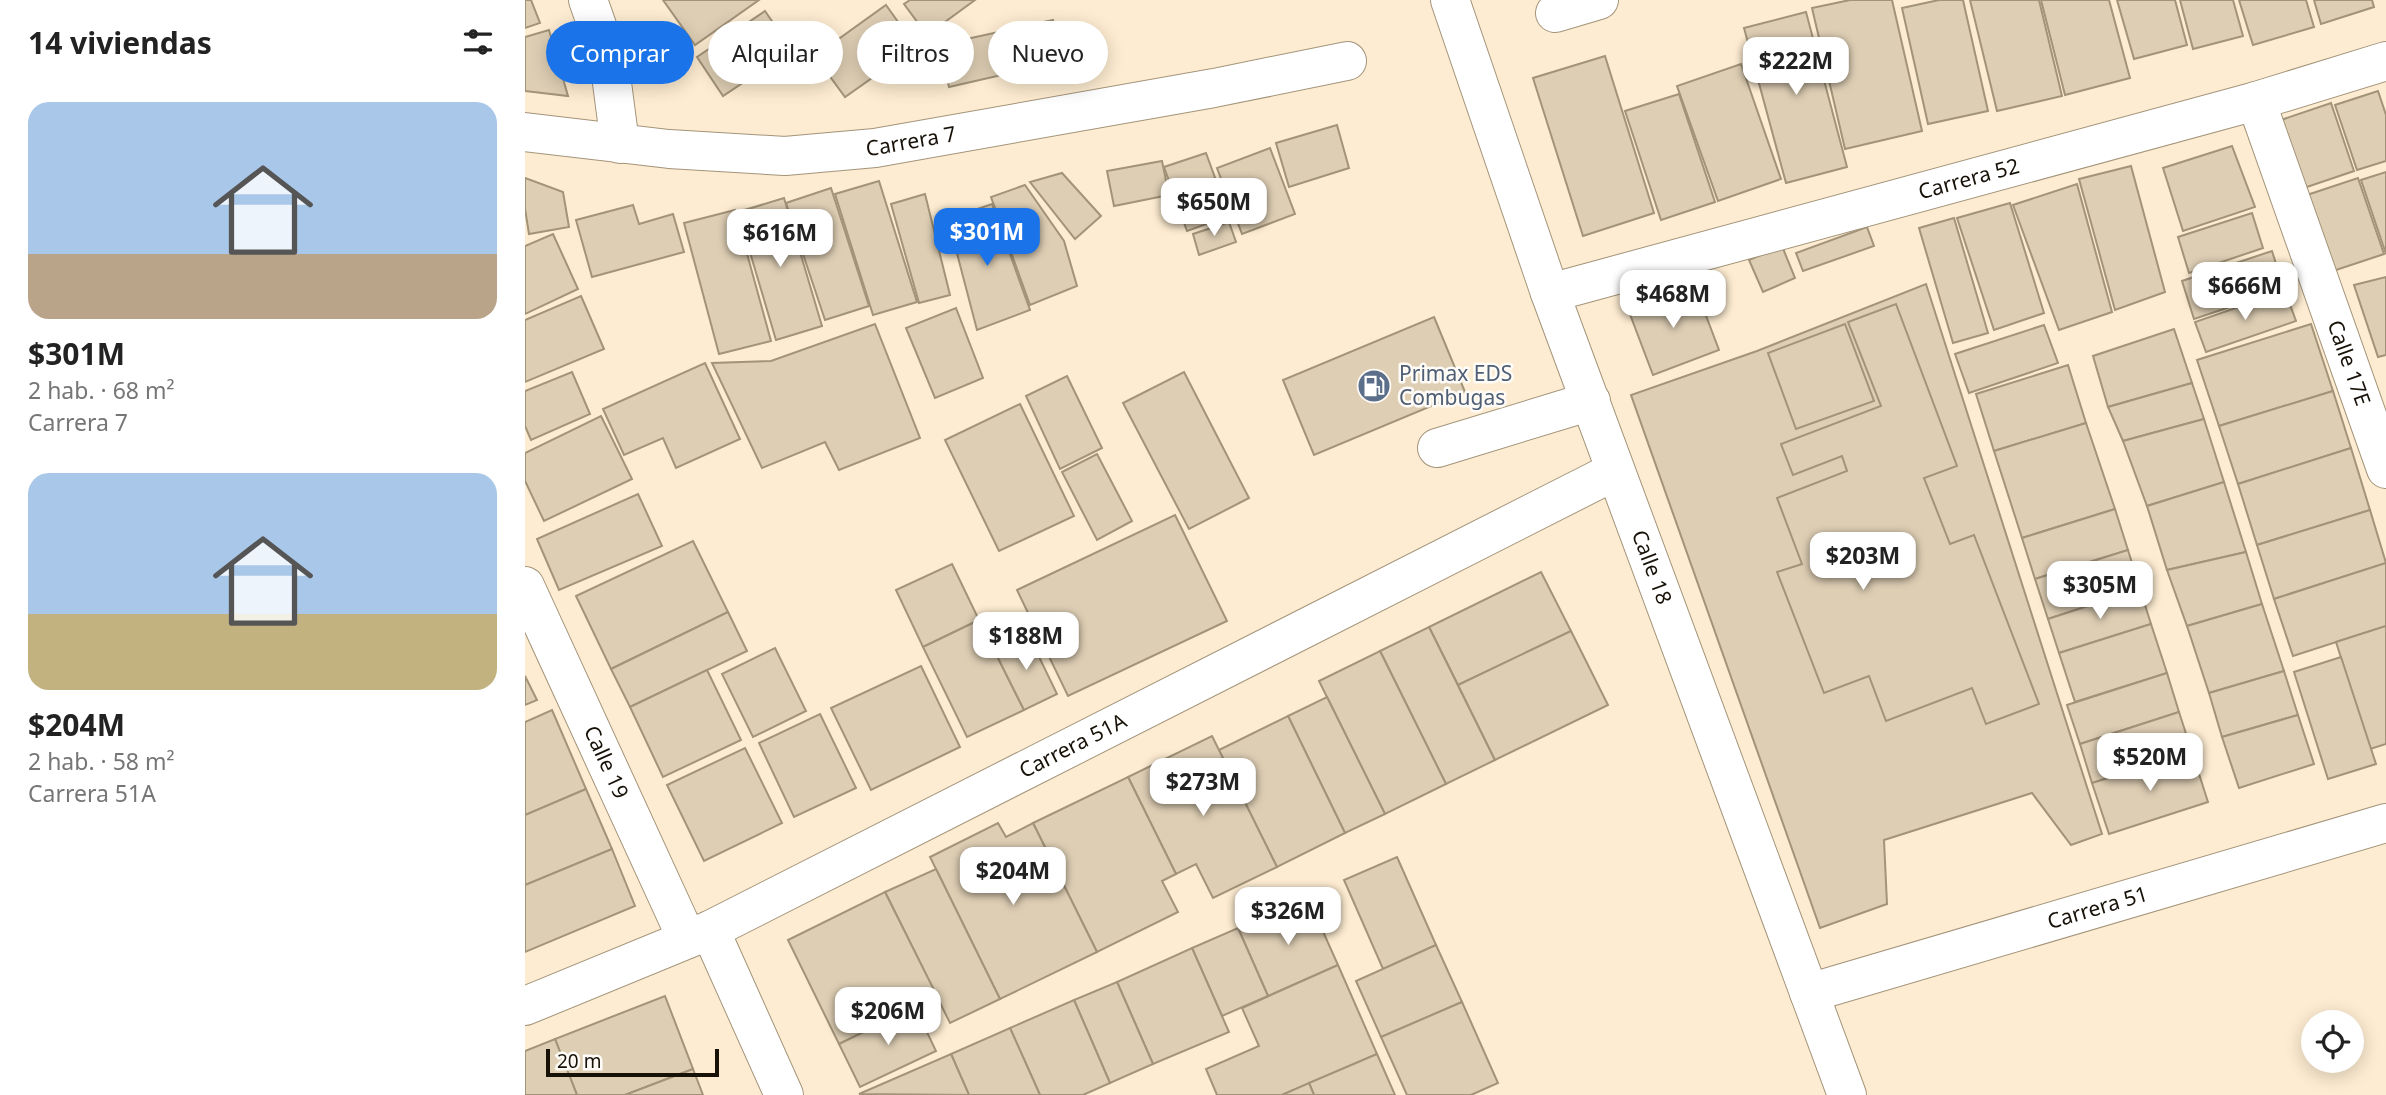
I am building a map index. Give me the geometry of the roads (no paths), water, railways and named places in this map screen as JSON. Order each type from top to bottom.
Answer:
[{"type":"street","points":[[588,0],[609,60],[620,144]]},
{"type":"street","name":"Calle 18","points":[[1450,0],[1550,293],[1847,1095]]},
{"type":"street","points":[[1555,13],[1599,0]]},
{"type":"street","name":"Carrera 7","points":[[525,131],[620,144],[785,156],[875,148],[1214,88],[1347,61]]},
{"type":"street","name":"Carrera 52","points":[[1550,293],[2256,101],[2386,61]]},
{"type":"street","name":"Calle 17E","points":[[2256,101],[2386,469]]},
{"type":"street","points":[[1437,449],[1591,401]]},
{"type":"street","name":"Carrera 51A","points":[[525,1006],[699,935],[1615,471]]},
{"type":"street","name":"Calle 19","points":[[525,586],[699,935],[784,1095]]},
{"type":"street","name":"Carrera 51","points":[[1808,993],[2386,823]]},
{"type":"place","name":"Primax EDS Combugas","points":[[1374,386]]}]
